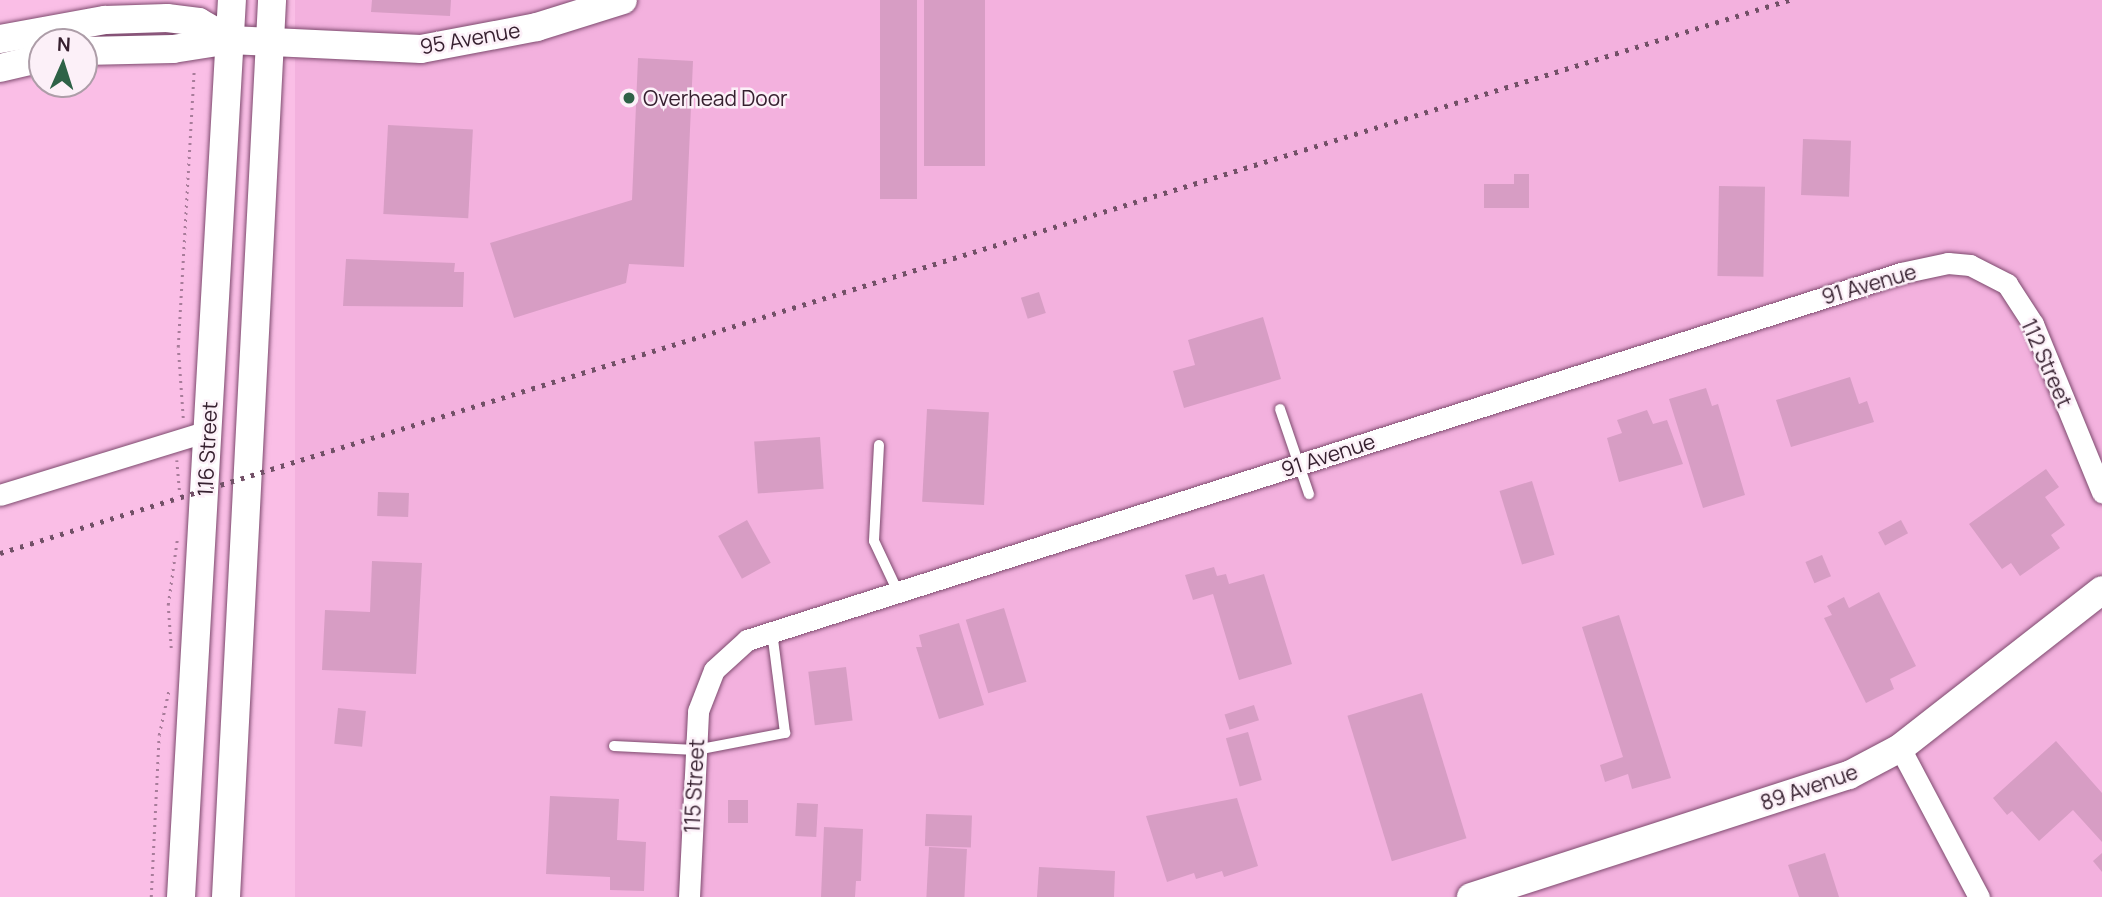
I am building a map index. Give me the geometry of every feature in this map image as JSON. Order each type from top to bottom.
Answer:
[{"type":"main road","name":"116 Street","points":[[181,897],[232,0]]},
{"type":"main road","name":"116 Street","points":[[226,897],[271,0]]},
{"type":"main road","name":"95 Avenue","points":[[98,51],[173,49],[230,40],[421,49],[537,27],[623,0]]},
{"type":"main road","points":[[0,39],[105,20],[167,18],[199,22],[230,40]]},
{"type":"main road","points":[[0,68],[28,61]]},
{"type":"main road","name":"89 Avenue","points":[[1471,897],[1849,775],[1900,748],[2102,590]]},
{"type":"street","name":"91 Avenue","points":[[711,677],[747,640],[1900,273],[1961,264]]},
{"type":"street","name":"112 Street","points":[[1961,264],[2007,285],[2033,324],[2102,492]]},
{"type":"street","points":[[0,495],[208,430]]},
{"type":"street","name":"115 Street","points":[[689,897],[698,711],[711,677]]},
{"type":"street","points":[[1900,748],[1979,897]]},
{"type":"lane","points":[[1279,409],[1309,494]]},
{"type":"lane","points":[[879,445],[874,541],[898,592]]},
{"type":"lane","points":[[614,746],[696,750],[785,733],[772,632]]},
{"type":"shaded area","points":[[295,0],[2102,0],[2102,897],[295,897]]},
{"type":"building","points":[[372,0],[451,0],[450,16],[371,12]]},
{"type":"building","points":[[880,0],[917,0],[917,199],[880,199]]},
{"type":"building","points":[[924,0],[985,0],[985,166],[924,166]]},
{"type":"building","points":[[638,58],[693,61],[684,267],[629,264],[626,283],[514,318],[490,243],[632,200]]},
{"type":"building","points":[[388,125],[473,129],[468,218],[383,214]]},
{"type":"building","points":[[1803,139],[1851,141],[1849,197],[1801,195]]},
{"type":"building","points":[[1514,174],[1529,174],[1529,208],[1484,208],[1484,184],[1514,184]]},
{"type":"building","points":[[1719,186],[1765,187],[1763,277],[1717,276]]},
{"type":"building","points":[[346,259],[455,263],[454,272],[464,272],[463,307],[343,306]]},
{"type":"building","points":[[1039,292],[1046,313],[1028,319],[1021,298]]},
{"type":"building","points":[[1263,317],[1281,379],[1184,408],[1173,371],[1195,365],[1188,340]]},
{"type":"building","points":[[1850,377],[1859,404],[1867,401],[1874,422],[1791,447],[1776,400]]},
{"type":"building","points":[[1706,388],[1712,406],[1718,404],[1745,495],[1703,508],[1669,399]]},
{"type":"building","points":[[927,409],[989,412],[984,505],[922,502]]},
{"type":"building","points":[[1647,410],[1653,424],[1667,420],[1683,464],[1619,482],[1607,438],[1622,433],[1617,420]]},
{"type":"building","points":[[820,437],[824,489],[758,493],[754,442]]},
{"type":"building","points":[[2046,469],[2059,487],[2045,497],[2065,525],[2051,535],[2060,548],[2020,576],[2011,563],[2002,569],[1969,524]]},
{"type":"building","points":[[1532,481],[1555,555],[1522,565],[1499,491]]},
{"type":"building","points":[[378,492],[409,493],[408,517],[377,516]]},
{"type":"building","points":[[747,520],[771,563],[742,579],[718,536]]},
{"type":"building","points":[[1901,520],[1908,533],[1885,545],[1878,532]]},
{"type":"building","points":[[1822,555],[1831,576],[1814,583],[1805,562]]},
{"type":"building","points":[[372,561],[422,563],[416,674],[322,670],[325,610],[370,612]]},
{"type":"building","points":[[1214,567],[1217,576],[1226,574],[1229,584],[1264,574],[1292,664],[1239,680],[1213,594],[1193,600],[1185,575]]},
{"type":"building","points":[[1879,592],[1916,666],[1890,679],[1894,689],[1866,703],[1824,618],[1832,615],[1827,606],[1844,597],[1849,608]]},
{"type":"building","points":[[1004,608],[1027,682],[988,693],[966,620]]},
{"type":"building","points":[[1619,615],[1671,778],[1632,789],[1628,774],[1605,782],[1600,765],[1623,757],[1582,627]]},
{"type":"building","points":[[959,623],[984,705],[939,719],[916,647],[922,647],[919,635]]},
{"type":"building","points":[[846,667],[853,721],[815,725],[808,672]]},
{"type":"building","points":[[1422,693],[1466,838],[1392,861],[1347,716]]},
{"type":"building","points":[[1254,705],[1259,720],[1229,730],[1225,715]]},
{"type":"building","points":[[338,708],[366,711],[362,747],[334,744]]},
{"type":"building","points":[[1248,732],[1262,780],[1240,786],[1226,738]]},
{"type":"building","points":[[2056,741],[2102,793],[2102,842],[2073,810],[2039,841],[2012,811],[2007,815],[1993,798]]},
{"type":"building","points":[[550,796],[619,799],[617,840],[646,842],[644,891],[610,890],[610,877],[546,874]]},
{"type":"building","points":[[1237,798],[1258,866],[1224,877],[1222,871],[1196,879],[1194,873],[1167,882],[1146,816]]},
{"type":"building","points":[[728,800],[748,800],[748,823],[728,823]]},
{"type":"building","points":[[797,803],[818,804],[816,837],[795,836]]},
{"type":"building","points":[[926,814],[972,816],[971,848],[925,846]]},
{"type":"building","points":[[824,827],[863,829],[861,881],[856,881],[855,897],[821,897]]},
{"type":"building","points":[[929,847],[967,849],[964,897],[926,897]]},
{"type":"building","points":[[1825,853],[1839,897],[1799,897],[1788,865]]},
{"type":"building","points":[[2102,853],[2102,872],[2093,861]]},
{"type":"building","points":[[1039,867],[1115,871],[1114,897],[1037,897]]},
{"type":"railway","points":[[0,553],[1789,0]]},
{"type":"place","name":"Overhead Door","points":[[629,98]]}]
